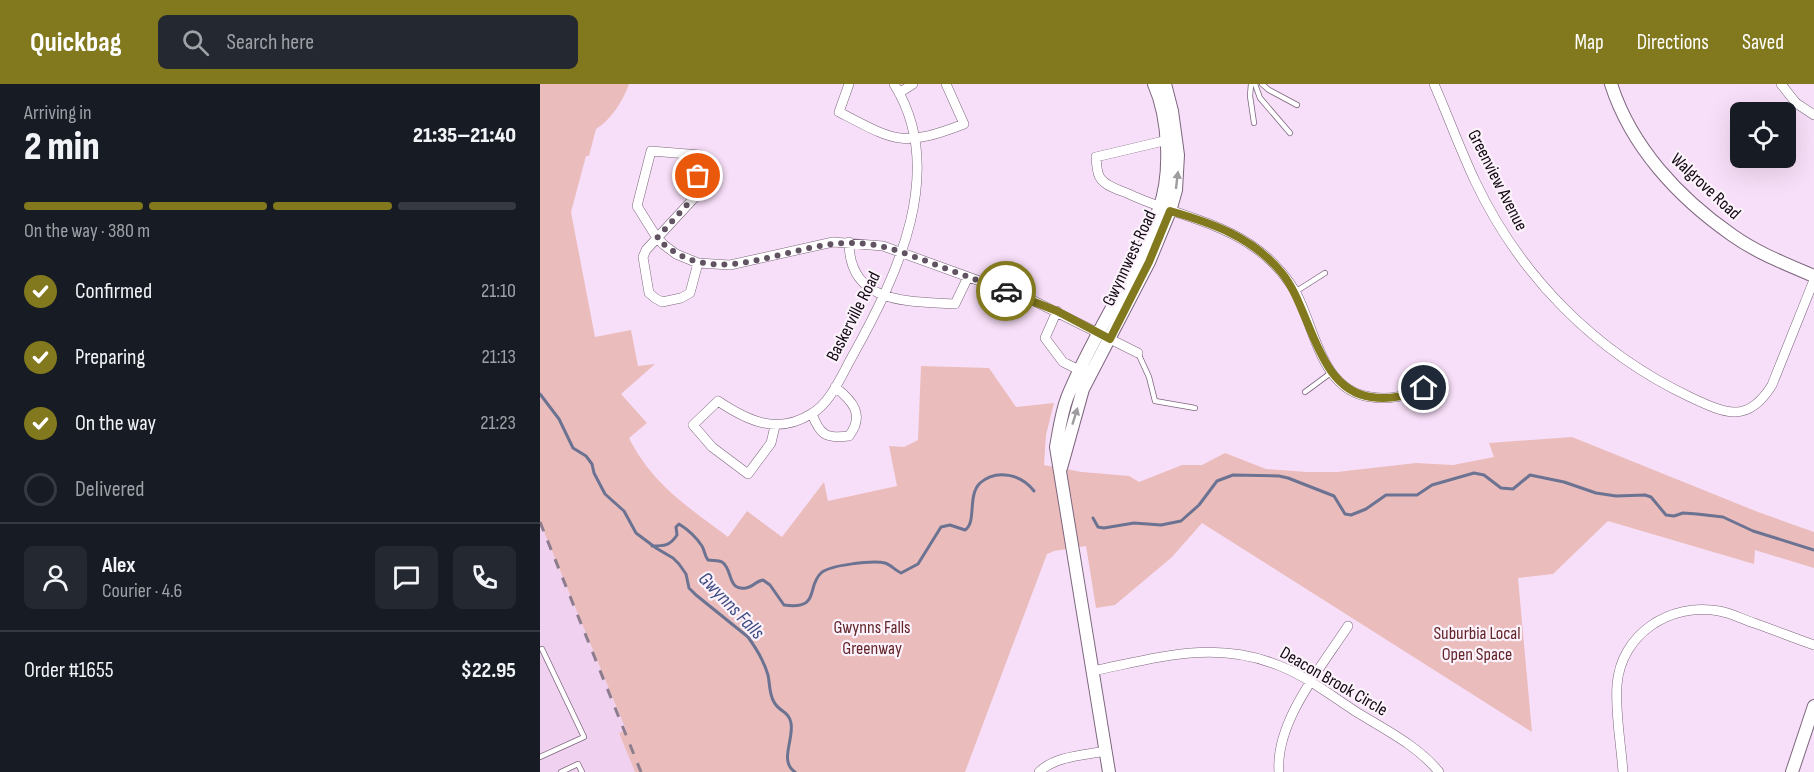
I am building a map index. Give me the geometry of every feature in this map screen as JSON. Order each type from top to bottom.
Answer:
[{"type":"street","points":[[849,84],[839,112],[885,135],[915,139],[964,124],[946,84]]},
{"type":"street","points":[[896,88],[913,84]]},
{"type":"street","name":"Greenview Avenue","points":[[1434,84],[1480,190],[1512,246],[1532,272],[1557,302],[1584,328],[1649,376],[1680,392],[1714,409],[1728,412],[1742,411],[1754,406],[1772,385],[1814,278]]},
{"type":"street","name":"Walgrove Road","points":[[1611,84],[1621,110],[1638,142],[1663,174],[1684,195],[1733,236],[1814,278]]},
{"type":"street","points":[[1782,84],[1796,103],[1814,115]]},
{"type":"street","name":"Gwynnwest Road","points":[[1084,373],[1110,339],[1149,262],[1178,169],[1159,85]]},
{"type":"street","name":"Baskerville Road","points":[[812,414],[835,387],[883,296],[901,252],[916,190],[918,165],[915,139],[896,88]]},
{"type":"street","points":[[1172,140],[1096,157],[1099,176],[1102,181],[1165,209],[1215,226],[1248,242],[1281,272],[1295,292],[1322,355],[1332,372],[1347,388],[1366,397],[1389,399],[1404,397],[1424,388]]},
{"type":"street","points":[[698,263],[690,293],[681,298],[662,302],[649,292],[643,257],[646,250],[657,238],[694,197],[700,154],[651,151],[637,206],[657,238],[669,250],[698,263],[730,266],[815,245],[849,242],[875,245],[901,252],[1057,311],[1138,353]]},
{"type":"street","name":"Gwynnwest Road","points":[[1109,772],[1060,472],[1068,448],[1084,373],[1098,333],[1165,209]]},
{"type":"street","points":[[849,242],[849,257],[856,273],[867,287],[883,296],[902,301],[955,304],[968,277]]},
{"type":"street","points":[[1057,311],[1045,338],[1063,362],[1084,373]]},
{"type":"street","points":[[775,426],[771,443],[748,474],[712,447],[693,425],[718,401],[741,416],[775,426],[812,414],[817,428],[827,436],[837,438],[849,436],[855,428],[854,404],[835,387]]},
{"type":"street","points":[[1623,772],[1617,700],[1620,667],[1636,639],[1646,628],[1660,619],[1689,610],[1705,609],[1721,611],[1814,645]]},
{"type":"street","points":[[1279,772],[1280,751],[1292,714],[1348,626]]},
{"type":"street","name":"Deacon Brook Circle","points":[[1092,670],[1213,651],[1258,658],[1282,667],[1311,683],[1403,741],[1424,756],[1439,772]]},
{"type":"street","points":[[1792,772],[1814,706]]},
{"type":"street","points":[[1039,772],[1053,763],[1071,757],[1106,751]]},
{"type":"lane","points":[[1253,84],[1250,96],[1254,123]]},
{"type":"lane","points":[[1253,84],[1260,98],[1290,133]]},
{"type":"lane","points":[[1262,84],[1297,105]]},
{"type":"lane","points":[[1295,292],[1325,273]]},
{"type":"lane","points":[[1138,353],[1155,400],[1195,408]]},
{"type":"lane","points":[[1305,392],[1332,372]]},
{"type":"lane","points":[[540,757],[584,737],[542,649]]},
{"type":"lane","points":[[561,772],[578,764],[582,772]]},
{"type":"shaded area","points":[[540,522],[626,730],[619,733],[635,772],[540,772]]},
{"type":"green space","name":"Gwynns Falls Greenway","points":[[540,84],[629,84],[616,110],[596,129],[571,212],[595,337],[631,330],[638,366],[655,364],[621,394],[647,423],[629,438],[649,469],[672,494],[728,537],[747,511],[782,537],[824,482],[828,501],[897,486],[889,446],[904,447],[918,440],[921,366],[989,368],[1016,407],[1054,403],[1046,435],[1044,465],[1082,472],[1129,476],[1139,482],[1182,465],[1202,465],[1225,453],[1266,469],[1337,472],[1416,463],[1453,465],[1494,457],[1489,443],[1572,437],[1758,512],[1814,532],[1814,568],[1755,550],[1754,564],[1608,521],[1553,574],[1518,578],[1532,732],[1202,523],[1172,557],[1115,605],[1096,608],[1086,546],[1047,554],[965,772],[635,772],[619,733],[626,730],[540,522]]},
{"type":"waterway","name":"Gwynns Falls","points":[[540,394],[559,419],[573,448],[586,456],[592,464],[605,494],[624,511],[636,533],[673,558],[686,574],[689,588],[751,641],[768,675],[772,699],[790,719],[791,730],[787,756],[790,767],[795,772]]},
{"type":"waterway","points":[[1093,518],[1098,527],[1104,528],[1134,523],[1161,525],[1181,521],[1199,505],[1217,481],[1233,475],[1288,478],[1334,496],[1345,514],[1351,515],[1366,509],[1386,495],[1417,495],[1432,485],[1474,473],[1484,475],[1501,488],[1513,489],[1530,475],[1564,482],[1596,493],[1616,496],[1645,495],[1651,497],[1666,515],[1674,516],[1683,513],[1723,517],[1753,531],[1814,550]]},
{"type":"waterway","points":[[652,546],[672,541],[677,535],[676,527],[679,524],[700,543],[708,560],[720,561],[725,565],[736,586],[746,588],[763,580],[770,585],[784,605],[796,606],[808,601],[817,579],[826,570],[852,564],[879,562],[901,573],[918,564],[941,527],[950,525],[965,530],[969,526],[976,488],[987,478],[1009,475],[1023,481],[1034,491]]},
{"type":"railway","points":[[540,522],[641,772]]},
{"type":"way so far","points":[[698,176],[694,197],[657,238],[669,250],[686,259],[710,265],[730,266],[815,245],[849,242],[883,246],[1006,291]]},
{"type":"route","points":[[1006,291],[1057,311],[1110,339],[1149,262],[1170,211],[1233,233],[1263,253],[1281,272],[1295,292],[1327,365],[1339,382],[1347,388],[1366,397],[1389,399],[1404,397],[1424,388]]},
{"type":"park label","name":"Suburbia Local Open Space","points":[[1477,643]]}]
